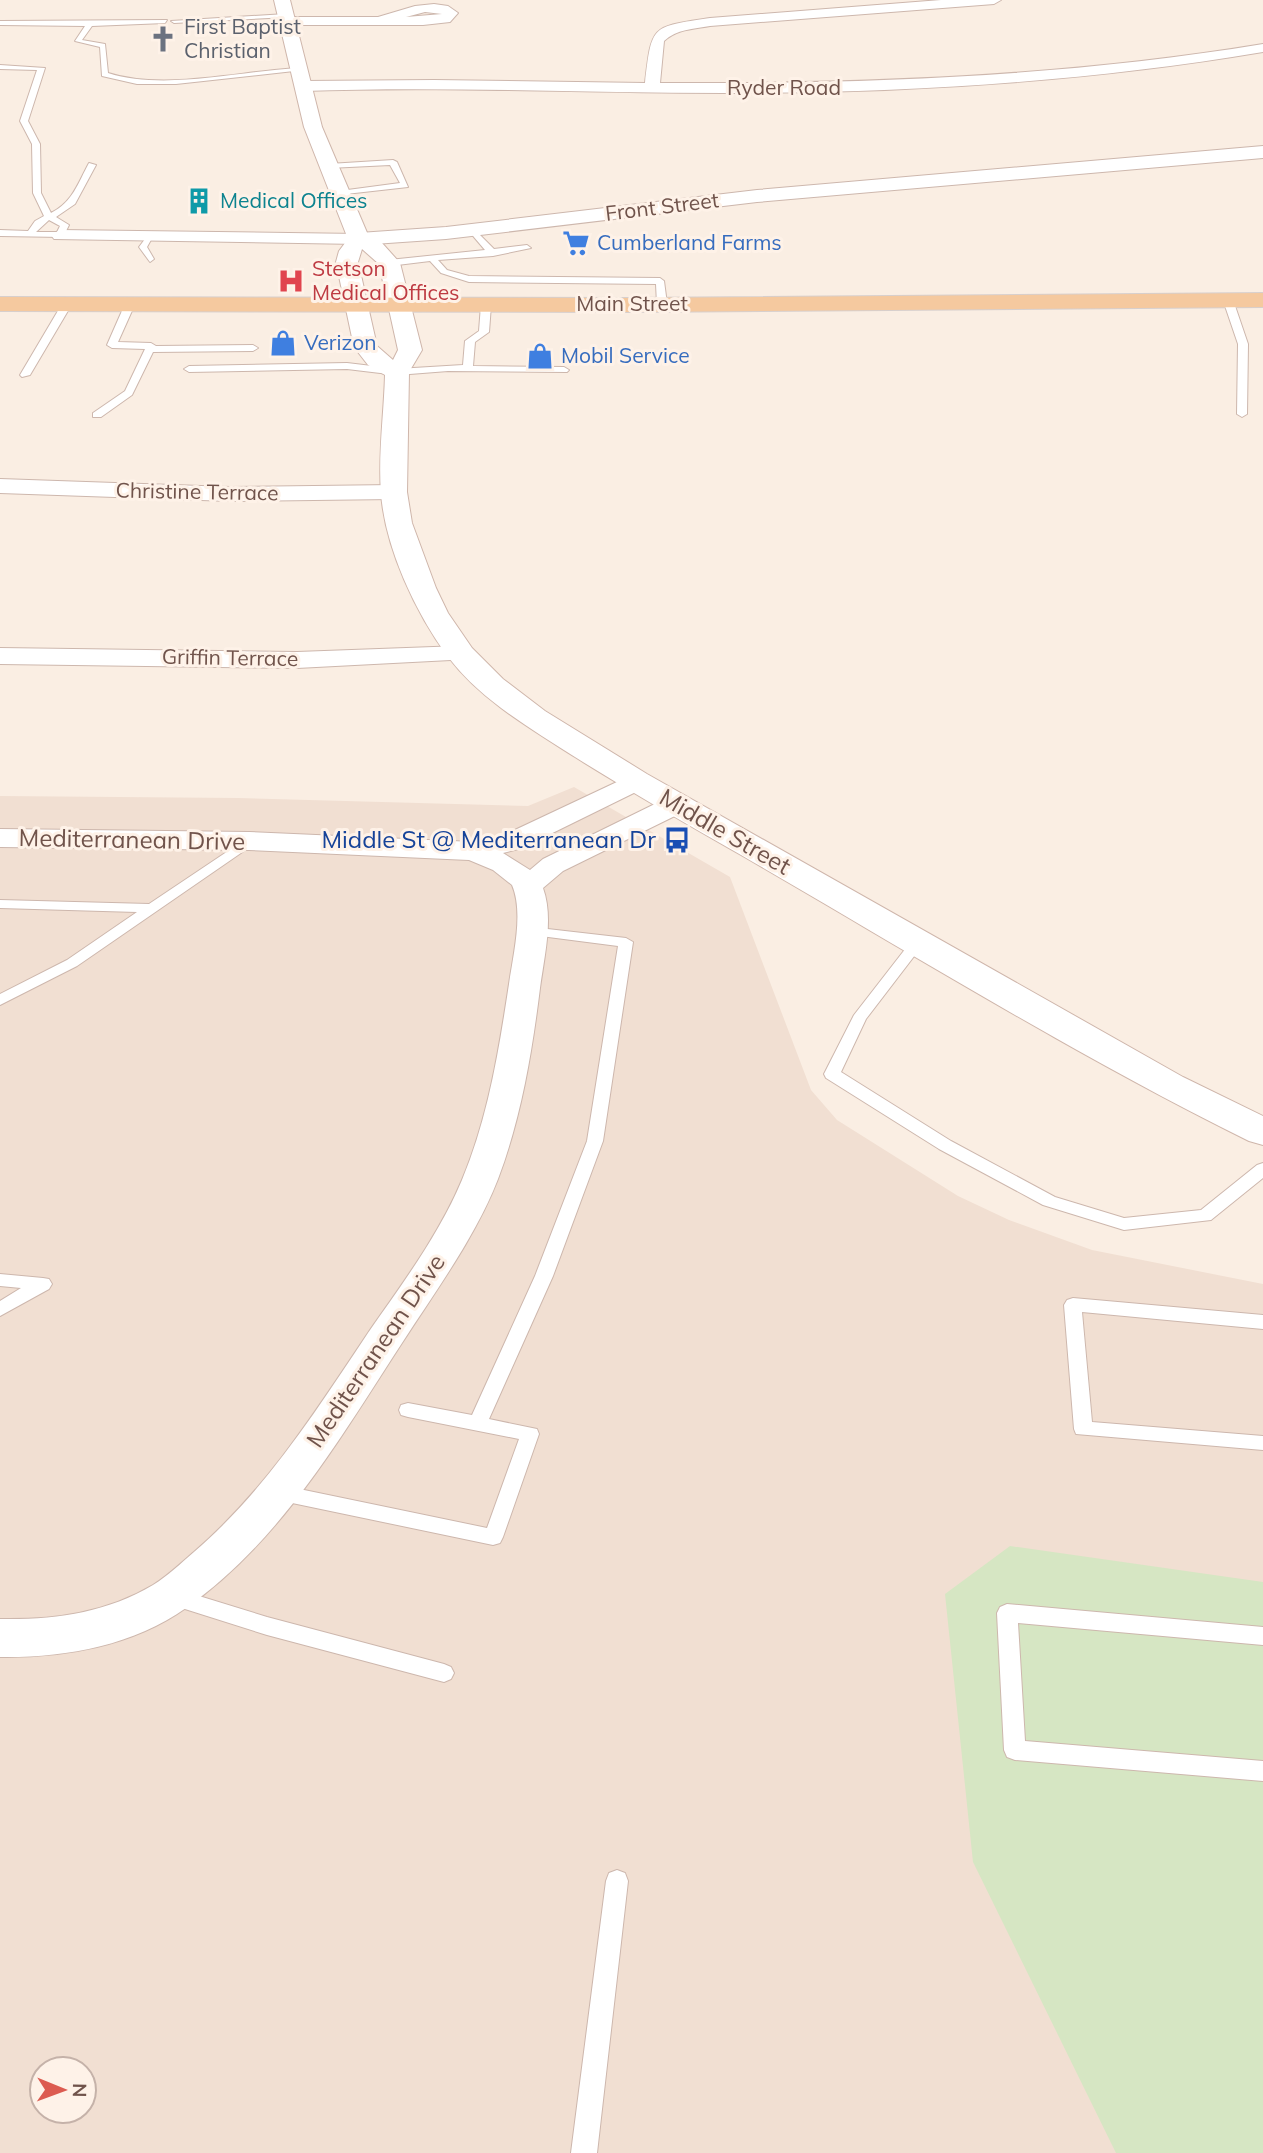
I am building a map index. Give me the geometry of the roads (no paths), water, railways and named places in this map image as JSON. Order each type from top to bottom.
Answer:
[{"type":"main road","points":[[285,12],[313,127],[359,239],[375,247],[389,263]]},
{"type":"main road","name":"Front Street","points":[[359,239],[472,230],[735,198],[1263,152]]},
{"type":"main road","points":[[359,239],[350,251],[347,262],[369,353],[397,372]]},
{"type":"main road","name":"Middle Street","points":[[389,263],[410,350],[397,372],[394,492],[398,523],[422,588],[461,654],[492,685],[534,718],[636,781],[1169,1086],[1263,1132]]},
{"type":"main road","name":"Main Street","points":[[0,304],[486,305],[1263,300]]},
{"type":"street","points":[[652,88],[657,40],[667,31],[679,27],[899,4],[994,0]]},
{"type":"street","points":[[285,12],[379,21]]},
{"type":"street","name":"Ryder Road","points":[[301,78],[652,88],[820,88],[982,82],[1102,72],[1263,48]]},
{"type":"street","name":"Front Street","points":[[60,236],[359,239]]},
{"type":"street","name":"Christine Terrace","points":[[0,486],[230,494],[394,492]]},
{"type":"street","name":"Griffin Terrace","points":[[0,656],[297,660],[461,654]]},
{"type":"street","name":"Mediterranean Drive","points":[[0,838],[249,841],[474,851],[512,842],[636,781]]},
{"type":"street","points":[[528,886],[553,865],[677,804]]},
{"type":"street","name":"Mediterranean Drive","points":[[0,1638],[38,1640],[82,1633],[123,1620],[170,1596],[229,1549],[280,1493],[447,1244],[479,1181],[502,1116],[515,1056],[530,931],[528,886],[506,865],[474,851]]},
{"type":"lane","points":[[174,21],[239,18],[285,12]]},
{"type":"lane","points":[[239,18],[240,27]]},
{"type":"lane","points":[[0,23],[165,21]]},
{"type":"lane","points":[[90,24],[78,41],[103,45],[105,74],[122,82],[220,79],[252,72],[301,78]]},
{"type":"lane","points":[[0,67],[41,68],[24,121],[36,144],[37,193],[40,203],[50,216],[65,225],[60,236],[0,233]]},
{"type":"lane","points":[[329,166],[393,162],[405,185],[340,193]]},
{"type":"lane","points":[[30,234],[38,223],[67,209],[73,203],[92,165]]},
{"type":"lane","points":[[472,230],[493,253]]},
{"type":"lane","points":[[148,238],[144,247],[150,259]]},
{"type":"lane","points":[[389,263],[527,248]]},
{"type":"lane","points":[[434,260],[445,272],[469,279],[660,281],[662,304]]},
{"type":"lane","points":[[1228,300],[1243,344],[1242,414]]},
{"type":"lane","points":[[25,375],[67,304]]},
{"type":"lane","points":[[130,304],[112,345],[151,346],[150,349]]},
{"type":"lane","points":[[468,368],[470,341],[484,332],[486,305]]},
{"type":"lane","points":[[150,349],[253,348]]},
{"type":"lane","points":[[97,415],[129,393],[150,349]]},
{"type":"lane","points":[[189,369],[347,366],[397,372],[468,368],[564,370]]},
{"type":"lane","points":[[0,1000],[72,963],[249,841]]},
{"type":"lane","points":[[0,904],[155,908]]},
{"type":"lane","points":[[477,1424],[544,1276],[596,1141],[626,942],[530,931]]},
{"type":"lane","points":[[918,942],[859,1018],[832,1074],[886,1111],[1049,1201],[1124,1224],[1205,1216],[1263,1169]]},
{"type":"lane","points":[[0,1280],[43,1284],[0,1309]]},
{"type":"lane","points":[[1263,1322],[1073,1305],[1083,1429],[1263,1443]]},
{"type":"lane","points":[[280,1493],[493,1537],[530,1434],[408,1410]]},
{"type":"lane","points":[[170,1596],[267,1626],[444,1673]]},
{"type":"lane","points":[[1263,1636],[1007,1613],[1015,1750],[1263,1772]]},
{"type":"lane","points":[[584,2153],[617,1881]]},
{"type":"place","name":"First Baptist Christian","points":[[163,39]]},
{"type":"place","name":"Medical Offices","points":[[199,201]]},
{"type":"place","name":"Cumberland Farms","points":[[576,243]]},
{"type":"place","name":"Stetson Medical Offices","points":[[291,281]]},
{"type":"place","name":"Verizon","points":[[283,343]]},
{"type":"place","name":"Mobil Service","points":[[540,356]]},
{"type":"place","name":"Middle St @ Mediterranean Dr","points":[[677,840]]}]
